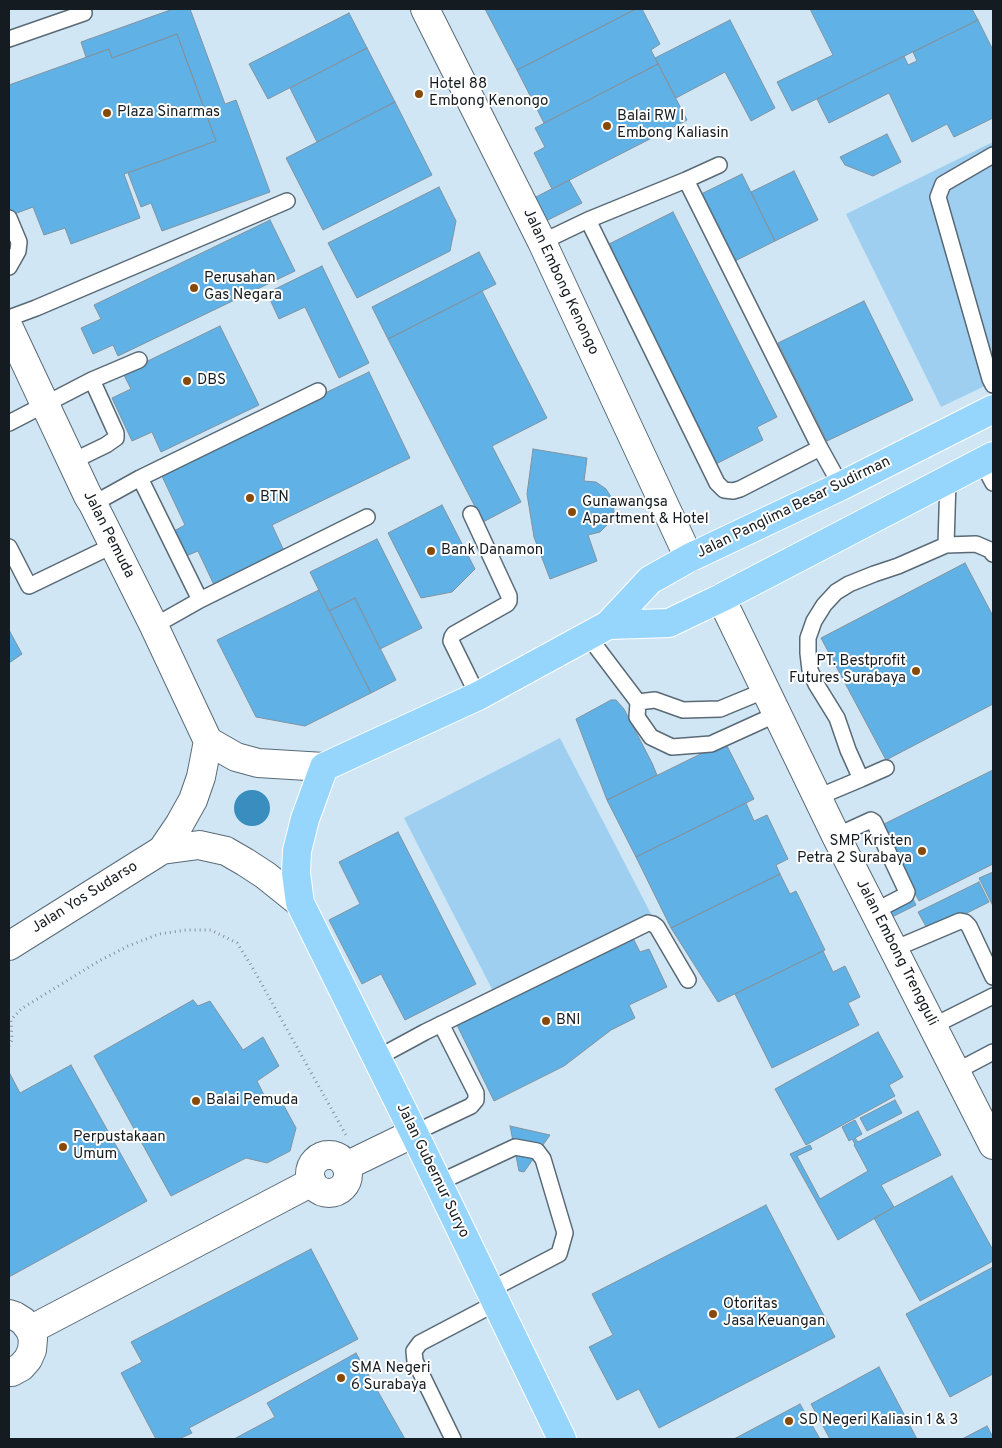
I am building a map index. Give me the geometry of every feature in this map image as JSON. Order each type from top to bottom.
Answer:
[{"type":"main road","name":"Jalan Panglima Besar Sudirman","points":[[324,767],[478,696],[598,630],[650,580],[689,558],[841,486],[993,409]]},
{"type":"main road","name":"Jalan Panglima Besar Sudirman","points":[[598,630],[669,623],[948,480],[990,467]]},
{"type":"main road","name":"Jalan Gubernur Suryo","points":[[324,767],[305,819],[297,851],[296,873],[300,903],[562,1439]]},
{"type":"street","name":"Jalan Embong Kenongo","points":[[425,9],[542,242],[689,558]]},
{"type":"street","name":"Jalan Pemuda","points":[[9,328],[88,496],[154,626],[208,741]]},
{"type":"street","name":"Jalan Embong Trengguli","points":[[721,598],[836,836],[993,1146]]},
{"type":"street","points":[[162,850],[180,825],[193,800],[201,777],[208,741],[236,757],[258,763],[324,767]]},
{"type":"street","name":"Jalan Gubernur Suryo","points":[[162,850],[199,845],[226,851],[265,875],[300,903]]},
{"type":"street","name":"Jalan Yos Sudarso","points":[[9,946],[162,850]]},
{"type":"street","points":[[9,1372],[21,1366],[28,1359],[32,1350],[33,1340],[19,1322],[312,1182],[325,1193],[334,1193],[342,1189],[353,1163],[414,1133]]},
{"type":"lane","points":[[9,39],[84,13]]},
{"type":"lane","points":[[993,155],[943,184],[938,197],[993,385]]},
{"type":"lane","points":[[542,242],[588,220],[719,165]]},
{"type":"lane","points":[[686,180],[820,448],[841,486]]},
{"type":"lane","points":[[9,318],[288,201]]},
{"type":"lane","points":[[9,218],[19,242],[18,251],[9,267]]},
{"type":"lane","points":[[588,220],[717,483],[724,490],[733,491],[740,489],[820,448]]},
{"type":"lane","points":[[9,423],[92,380],[139,360]]},
{"type":"lane","points":[[73,461],[116,438],[116,433],[92,380]]},
{"type":"lane","points":[[93,504],[140,478],[318,391]]},
{"type":"lane","points":[[140,478],[200,600]]},
{"type":"lane","points":[[946,545],[948,480]]},
{"type":"lane","points":[[471,514],[509,596],[509,601],[504,606],[454,634],[452,637],[452,641],[478,696]]},
{"type":"lane","points":[[154,626],[200,600],[367,517]]},
{"type":"lane","points":[[861,779],[837,718],[816,684],[810,670],[808,638],[814,621],[824,605],[836,592],[849,584],[898,566],[946,545],[976,544],[990,550],[993,554]]},
{"type":"lane","points":[[9,547],[29,586],[114,545]]},
{"type":"lane","points":[[598,630],[638,702],[637,717],[651,737],[672,747],[711,744],[771,702]]},
{"type":"lane","points":[[638,702],[655,700],[683,710],[720,709],[771,702]]},
{"type":"lane","points":[[818,797],[886,768]]},
{"type":"lane","points":[[836,836],[871,820],[874,822],[907,892],[906,896],[875,911]]},
{"type":"lane","points":[[894,949],[960,921],[965,922],[969,926],[993,977]]},
{"type":"lane","points":[[377,1058],[648,923],[653,924],[657,928],[688,980]]},
{"type":"lane","points":[[933,1026],[993,996]]},
{"type":"lane","points":[[414,1133],[471,1106],[476,1100],[476,1092],[442,1024]]},
{"type":"lane","points":[[955,1072],[993,1052]]},
{"type":"lane","points":[[438,1183],[515,1147],[537,1151],[543,1158],[564,1233],[559,1254],[420,1343],[414,1351],[415,1360],[453,1439]]},
{"type":"path","points":[[9,1046],[12,1040],[11,1020],[21,1009],[99,961],[128,946],[159,934],[186,930],[211,930],[237,943],[251,965],[353,1163]]},
{"type":"shaded area","points":[[993,142],[993,382],[941,407],[846,214]]},
{"type":"shaded area","points":[[560,738],[651,914],[494,993],[404,818]]},
{"type":"shaded area","points":[[252,790],[265,795],[270,808],[265,821],[252,826],[239,821],[234,808],[239,795]]},
{"type":"building","points":[[173,9],[190,9],[225,104],[236,100],[270,192],[162,231],[151,203],[141,207],[128,173],[216,141],[177,34],[112,58],[109,49],[86,57],[81,42]]},
{"type":"building","points":[[485,9],[636,9],[517,70]]},
{"type":"building","points":[[636,9],[642,9],[660,44],[651,50],[658,64],[544,123],[517,70]]},
{"type":"building","points":[[810,9],[972,9],[978,20],[792,111],[777,82],[833,55]]},
{"type":"building","points":[[349,13],[367,48],[268,99],[249,64]]},
{"type":"building","points":[[730,20],[775,108],[751,121],[725,72],[676,98],[655,58]]},
{"type":"building","points":[[978,20],[993,50],[993,118],[954,137],[947,124],[912,142],[889,93],[829,123],[817,99],[904,56],[908,65],[917,61],[913,52]]},
{"type":"building","name":"Plaza Sinarmas","points":[[177,34],[216,141],[124,174],[140,218],[71,244],[65,228],[44,235],[33,207],[9,216],[9,85],[109,49],[112,58]]},
{"type":"building","points":[[367,48],[395,102],[317,142],[290,88]]},
{"type":"building","name":"Balai RW I Embong Kaliasin","points":[[658,64],[687,120],[552,189],[534,153],[545,147],[535,128]]},
{"type":"building","points":[[395,102],[432,175],[323,230],[286,158]]},
{"type":"building","points":[[887,134],[901,162],[873,176],[845,165],[840,157]]},
{"type":"building","points":[[794,171],[818,220],[775,241],[751,192]]},
{"type":"building","points":[[742,174],[775,241],[729,264],[695,197]]},
{"type":"building","points":[[569,180],[582,203],[544,222],[532,199]]},
{"type":"building","points":[[439,187],[456,221],[450,251],[357,298],[328,243]]},
{"type":"building","points":[[673,212],[777,417],[757,427],[763,440],[714,465],[603,247]]},
{"type":"building","name":"Perusahan Gas Negara","points":[[270,220],[295,271],[118,356],[113,345],[93,354],[81,328],[101,319],[94,305]]},
{"type":"building","points":[[479,252],[496,284],[388,339],[372,307]]},
{"type":"building","points":[[322,266],[369,363],[339,378],[305,307],[279,319],[267,293]]},
{"type":"building","points":[[482,291],[547,418],[492,446],[521,502],[483,522],[388,339]]},
{"type":"building","points":[[864,301],[913,400],[827,441],[778,343]]},
{"type":"building","name":"DBS","points":[[220,326],[259,405],[161,452],[152,432],[132,441],[112,398],[131,389],[123,373]]},
{"type":"building","name":"BTN","points":[[369,372],[410,458],[272,525],[285,553],[215,587],[198,551],[186,556],[174,531],[185,525],[160,472]]},
{"type":"building","points":[[533,449],[587,458],[584,481],[596,482],[606,489],[613,500],[614,512],[609,523],[600,532],[588,535],[597,561],[550,579],[534,537],[527,494]]},
{"type":"building","name":"Bank Danamon","points":[[442,505],[475,569],[452,592],[421,598],[388,533]]},
{"type":"building","points":[[377,539],[422,628],[380,649],[355,598],[329,611],[310,572]]},
{"type":"building","name":"PT. Bestprofit Futures Surabaya","points":[[965,563],[993,616],[993,704],[886,760],[821,638]]},
{"type":"building","points":[[319,590],[371,693],[305,726],[256,717],[217,640]]},
{"type":"building","points":[[355,598],[396,680],[371,693],[329,611]]},
{"type":"building","points":[[9,630],[22,654],[9,663]]},
{"type":"building","points":[[611,700],[616,700],[624,709],[657,775],[607,800],[576,719]]},
{"type":"building","points":[[725,742],[754,799],[636,857],[607,800]]},
{"type":"building","points":[[993,770],[993,864],[919,901],[880,826]]},
{"type":"building","points":[[746,803],[754,821],[767,815],[788,859],[776,865],[780,874],[671,928],[636,857]]},
{"type":"building","points":[[398,832],[476,984],[405,1020],[381,974],[362,984],[329,920],[360,904],[339,862]]},
{"type":"building","points":[[993,872],[993,906],[979,878]]},
{"type":"building","points":[[780,874],[790,894],[796,891],[825,950],[718,1002],[671,928]]},
{"type":"building","points":[[979,882],[989,902],[929,932],[918,912]]},
{"type":"building","points":[[912,897],[916,905],[890,918],[886,910]]},
{"type":"building","name":"BNI","points":[[633,938],[640,952],[649,949],[667,987],[629,1005],[635,1018],[611,1030],[564,1066],[494,1101],[457,1025]]},
{"type":"building","points":[[823,951],[833,972],[845,966],[860,997],[848,1003],[859,1025],[772,1068],[735,994]]},
{"type":"building","name":"Balai Pemuda","points":[[193,1000],[198,1006],[210,1001],[243,1050],[263,1037],[279,1066],[257,1081],[265,1097],[283,1104],[296,1128],[290,1151],[267,1163],[246,1158],[171,1196],[94,1056]]},
{"type":"building","points":[[878,1032],[903,1077],[889,1085],[895,1096],[806,1145],[775,1089]]},
{"type":"building","name":"Perpustakaan Umum","points":[[71,1065],[147,1201],[9,1277],[9,1072],[20,1093]]},
{"type":"building","points":[[895,1100],[902,1113],[867,1131],[860,1118]]},
{"type":"building","points":[[918,1111],[941,1155],[881,1185],[894,1207],[838,1240],[790,1154],[810,1145],[812,1149],[797,1156],[820,1199],[868,1171],[855,1144],[852,1139],[849,1141],[842,1127],[855,1120],[862,1134],[855,1138],[858,1142]]},
{"type":"building","points":[[510,1126],[550,1135],[524,1172],[519,1171]]},
{"type":"building","points":[[952,1176],[993,1250],[993,1261],[920,1301],[874,1218]]},
{"type":"building","name":"Otoritas Jasa Keuangan","points":[[766,1205],[835,1337],[659,1428],[639,1389],[617,1400],[589,1347],[613,1335],[592,1294]]},
{"type":"building","points":[[311,1249],[358,1339],[189,1428],[192,1433],[179,1439],[156,1439],[121,1373],[142,1362],[131,1342]]},
{"type":"building","points":[[993,1267],[993,1374],[950,1397],[906,1314]]},
{"type":"building","name":"SMA Negeri 6 Surabaya","points":[[356,1353],[405,1439],[234,1439],[275,1417],[267,1403]]},
{"type":"building","points":[[879,1367],[917,1439],[830,1439],[811,1404]]},
{"type":"building","name":"SD Negeri Kaliasin 1 & 3","points":[[800,1404],[820,1439],[734,1439]]},
{"type":"building","points":[[987,1426],[993,1439],[962,1439]]},
{"type":"place","name":"Hotel 88 Embong Kenongo","points":[[419,94]]},
{"type":"place","name":"Plaza Sinarmas","points":[[107,113]]},
{"type":"place","name":"Balai RW I Embong Kaliasin","points":[[607,126]]},
{"type":"place","name":"Perusahan Gas Negara","points":[[194,288]]},
{"type":"place","name":"DBS","points":[[187,381]]},
{"type":"place","name":"BTN","points":[[250,498]]},
{"type":"place","name":"Gunawangsa Apartment & Hotel","points":[[572,512]]},
{"type":"place","name":"Bank Danamon","points":[[431,551]]},
{"type":"place","name":"PT. Bestprofit Futures Surabaya","points":[[916,671]]},
{"type":"place","name":"SMP Kristen Petra 2 Surabaya","points":[[922,851]]},
{"type":"place","name":"BNI","points":[[546,1021]]},
{"type":"place","name":"Balai Pemuda","points":[[196,1101]]},
{"type":"place","name":"Perpustakaan Umum","points":[[63,1147]]},
{"type":"place","name":"Otoritas Jasa Keuangan","points":[[713,1314]]},
{"type":"place","name":"SMA Negeri 6 Surabaya","points":[[341,1378]]},
{"type":"place","name":"SD Negeri Kaliasin 1 & 3","points":[[789,1421]]}]
